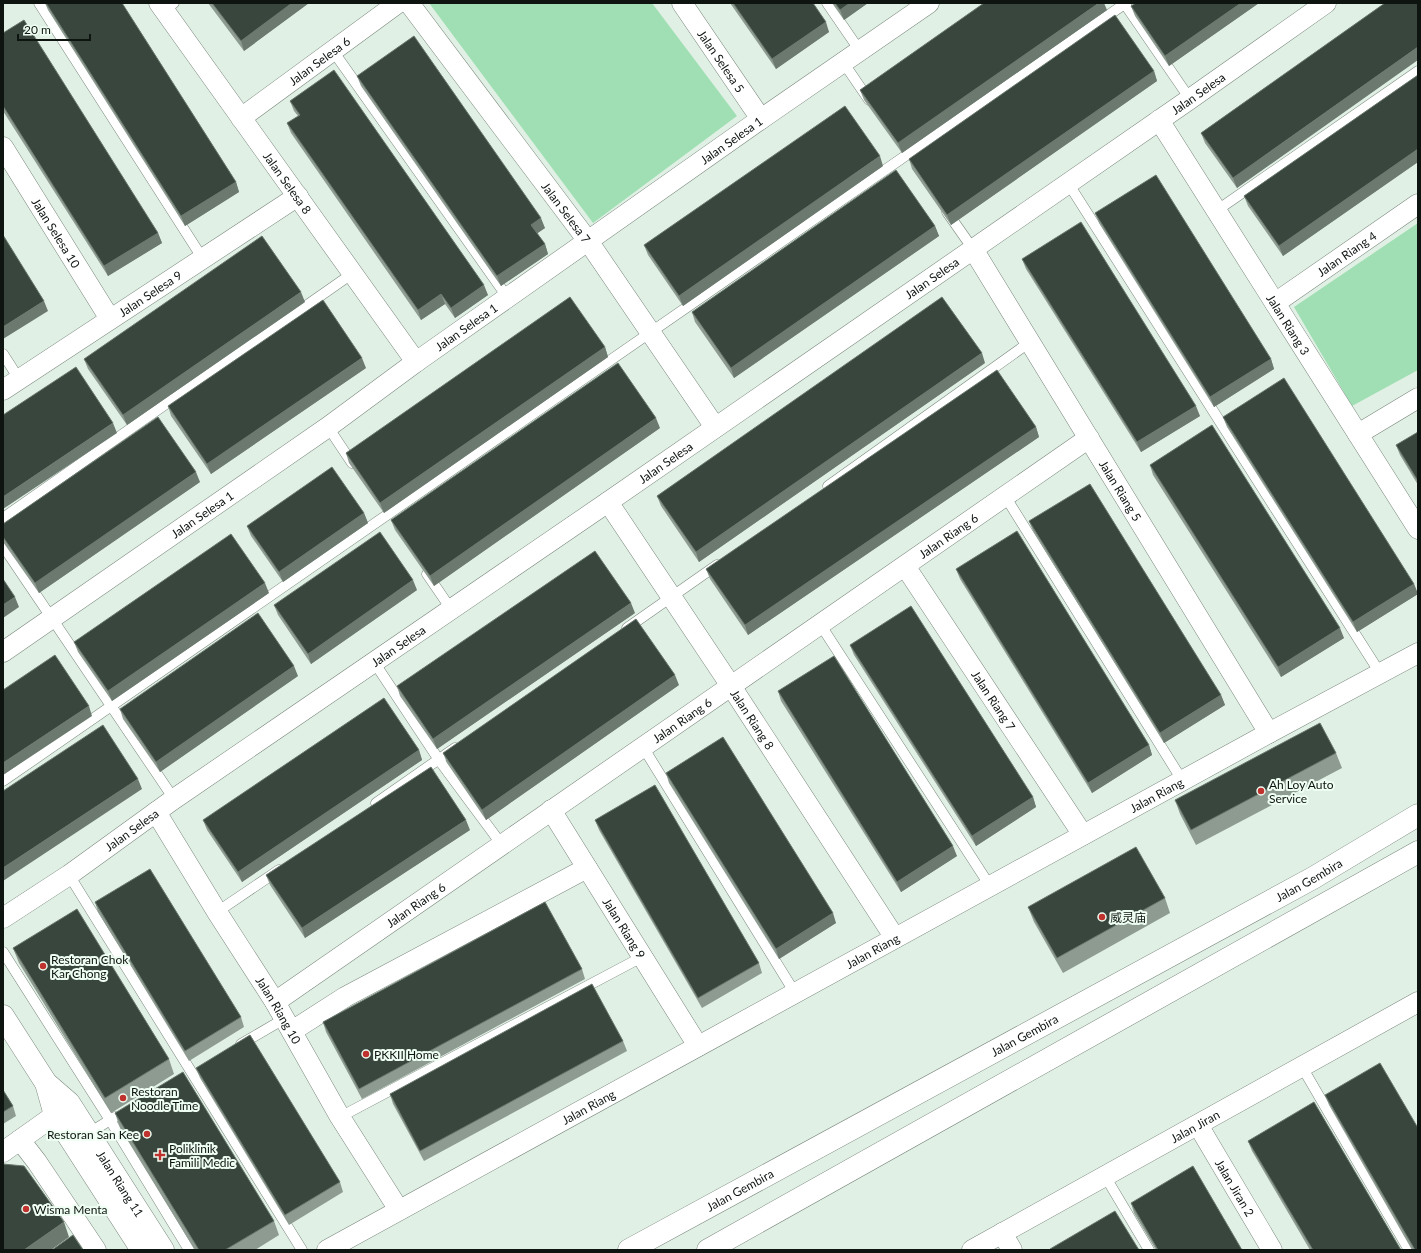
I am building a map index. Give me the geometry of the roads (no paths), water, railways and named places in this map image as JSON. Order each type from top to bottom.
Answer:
[{"type":"main road","name":"Jalan Gembira","points":[[629,1250],[1313,878],[1418,815]]},
{"type":"main road","points":[[708,1250],[1418,852]]},
{"type":"main road","name":"Jalan Riang 11","points":[[3,1016],[46,1083],[69,1103],[163,1250]]},
{"type":"main road","name":"Jalan Riang 11","points":[[46,1083],[55,1115],[142,1250]]},
{"type":"street","name":"Jalan Selesa 6","points":[[241,118],[398,3]]},
{"type":"street","name":"Jalan Selesa 7","points":[[410,3],[588,241],[715,427]]},
{"type":"street","name":"Jalan Selesa 5","points":[[682,3],[761,119]]},
{"type":"street","name":"Jalan Selesa 1","points":[[3,652],[328,427],[416,362],[761,119],[929,3]]},
{"type":"street","name":"Jalan Selesa","points":[[3,918],[69,875],[174,799],[608,502],[1190,99],[1326,3]]},
{"type":"street","name":"Jalan Selesa 8","points":[[166,5],[241,118],[416,362]]},
{"type":"street","name":"Jalan Riang 3","points":[[1159,120],[1418,527]]},
{"type":"street","name":"Jalan Selesa 10","points":[[3,147],[110,318]]},
{"type":"street","name":"Jalan Selesa 9","points":[[3,390],[110,318],[203,260],[298,196]]},
{"type":"street","name":"Jalan Riang 4","points":[[1275,303],[1418,204]]},
{"type":"street","name":"Jalan Riang 5","points":[[973,249],[1268,733]]},
{"type":"street","points":[[1358,434],[1418,398]]},
{"type":"street","name":"Jalan Riang 6","points":[[283,1017],[502,845],[1089,438]]},
{"type":"street","name":"Jalan Riang 8","points":[[608,502],[731,686],[895,938]]},
{"type":"street","name":"Jalan Riang 7","points":[[904,566],[1083,835]]},
{"type":"street","name":"Jalan Riang","points":[[327,1250],[1182,780],[1418,653]]},
{"type":"street","name":"Jalan Riang 9","points":[[551,810],[698,1046]]},
{"type":"street","name":"Jalan Riang 10","points":[[156,812],[283,1017],[340,1117],[399,1210]]},
{"type":"street","points":[[283,1017],[345,997],[587,868]]},
{"type":"street","name":"Jalan Jiran","points":[[972,1250],[1007,1242],[1105,1176],[1302,1067],[1417,1006]]},
{"type":"street","points":[[3,1152],[55,1115]]},
{"type":"street","name":"Jalan Jiran 2","points":[[1198,1124],[1272,1250]]},
{"type":"street","points":[[20,1140],[37,1162],[88,1243]]},
{"type":"lane","points":[[39,3],[203,260]]},
{"type":"lane","points":[[827,3],[860,51]]},
{"type":"lane","points":[[3,781],[1125,3],[1190,99]]},
{"type":"lane","points":[[333,51],[508,298]]},
{"type":"lane","points":[[843,62],[873,105]]},
{"type":"lane","points":[[1216,211],[1418,71]]},
{"type":"lane","points":[[1068,183],[1380,673]]},
{"type":"lane","points":[[942,205],[973,249]]},
{"type":"lane","points":[[3,518],[353,273]]},
{"type":"lane","points":[[821,491],[1030,342]]},
{"type":"lane","points":[[3,354],[19,379]]},
{"type":"lane","points":[[328,427],[358,471]]},
{"type":"lane","points":[[1005,496],[1182,780]]},
{"type":"lane","points":[[3,546],[174,799]]},
{"type":"lane","points":[[620,634],[724,560]]},
{"type":"lane","points":[[421,565],[451,609]]},
{"type":"lane","points":[[820,624],[990,886]]},
{"type":"lane","points":[[374,662],[439,760],[502,845]]},
{"type":"lane","points":[[367,809],[465,742]]},
{"type":"lane","points":[[643,747],[795,993]]},
{"type":"lane","points":[[217,912],[289,863]]},
{"type":"lane","points":[[69,875],[302,1250]]},
{"type":"lane","points":[[3,952],[110,1120],[190,1250]]},
{"type":"lane","points":[[340,1117],[642,957]]},
{"type":"lane","points":[[231,1049],[283,1017]]},
{"type":"lane","points":[[1302,1067],[1409,1250]]},
{"type":"lane","points":[[89,1133],[124,1112]]},
{"type":"lane","points":[[1105,1176],[1149,1250]]},
{"type":"place","name":"Ah Loy Auto Service","points":[[1261,791]]},
{"type":"place","name":"威灵庙","points":[[1102,917]]},
{"type":"place","name":"Restoran Chok Kar Chong","points":[[43,966]]},
{"type":"place","name":"PKKII Home","points":[[366,1054]]},
{"type":"place","name":"Restoran Noodle Time","points":[[123,1098]]},
{"type":"place","name":"Restoran San Kee","points":[[147,1134]]},
{"type":"place","name":"Poliklinik Famili Medic","points":[[160,1155]]},
{"type":"place","name":"Wisma Menta","points":[[26,1209]]}]
